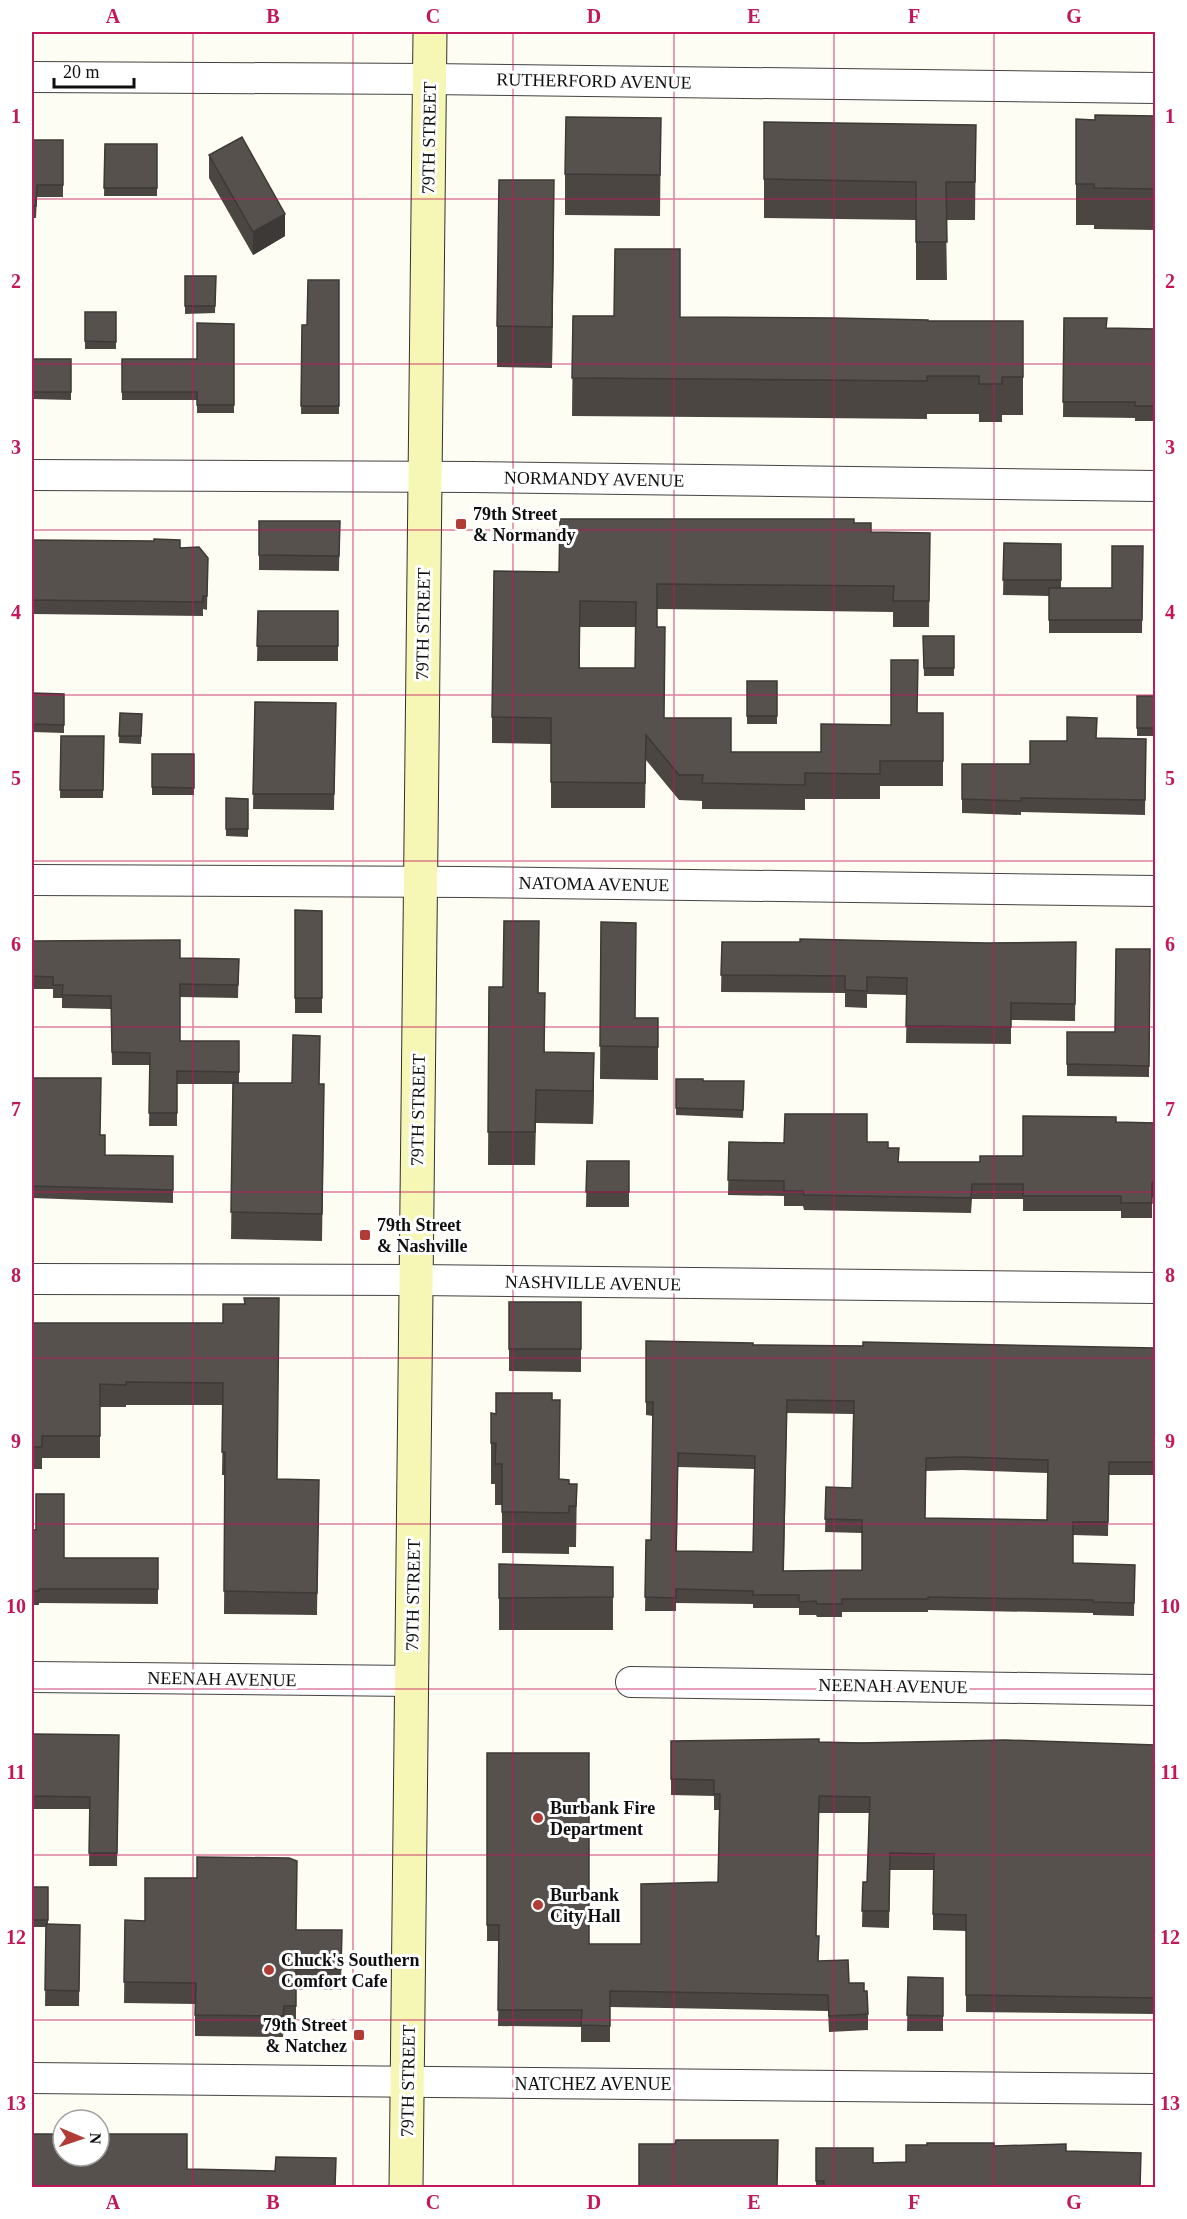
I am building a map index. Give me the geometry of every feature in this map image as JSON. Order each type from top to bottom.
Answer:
[{"type":"main road","name":"79TH STREET","points":[[406,2187],[430,32]]},
{"type":"street","name":"RUTHERFORD AVENUE","points":[[32,77],[429,79],[1155,88]]},
{"type":"street","name":"NORMANDY AVENUE","points":[[32,475],[425,477],[1155,486]]},
{"type":"street","name":"NATOMA AVENUE","points":[[32,880],[421,882],[1155,891]]},
{"type":"street","name":"NASHVILLE AVENUE","points":[[32,1279],[416,1280],[1155,1288]]},
{"type":"street","name":"NEENAH AVENUE","points":[[32,1677],[412,1681]]},
{"type":"street","name":"NEENAH AVENUE","points":[[631,1682],[1155,1690]]},
{"type":"street","name":"NATCHEZ AVENUE","points":[[32,2078],[1155,2089]]},
{"type":"building","points":[[1095,115],[1155,116],[1155,189],[1094,188],[1094,184],[1076,184],[1076,119],[1095,120]]},
{"type":"building","points":[[566,117],[661,118],[660,175],[565,174]]},
{"type":"building","points":[[764,122],[976,125],[975,182],[946,182],[947,242],[916,242],[916,182],[764,179]]},
{"type":"building","points":[[242,137],[285,214],[253,232],[209,155]]},
{"type":"building","points":[[32,140],[63,140],[63,185],[37,185],[36,206],[32,206]]},
{"type":"building","points":[[105,144],[157,144],[157,188],[104,188]]},
{"type":"building","points":[[499,180],[554,180],[552,327],[497,326]]},
{"type":"building","points":[[615,249],[680,249],[680,317],[1023,321],[1023,377],[1002,377],[1002,384],[979,384],[979,376],[927,376],[927,381],[572,378],[573,316],[614,316]]},
{"type":"building","points":[[185,276],[216,276],[215,306],[185,306]]},
{"type":"building","points":[[308,280],[339,280],[339,406],[301,406],[302,325],[307,325]]},
{"type":"building","points":[[85,312],[116,312],[116,342],[85,341]]},
{"type":"building","points":[[1064,318],[1107,318],[1106,328],[1155,329],[1155,406],[1135,406],[1135,402],[1063,402]]},
{"type":"building","points":[[197,323],[234,324],[234,405],[197,405],[197,392],[122,392],[122,359],[197,359]]},
{"type":"building","points":[[32,359],[71,359],[71,392],[32,392]]},
{"type":"building","points":[[560,519],[854,519],[854,523],[871,523],[871,532],[930,533],[929,601],[893,601],[894,586],[657,584],[657,627],[665,627],[664,718],[731,718],[731,752],[821,752],[821,724],[891,725],[891,660],[918,660],[917,713],[943,713],[943,761],[880,761],[880,774],[805,773],[805,785],[702,783],[703,775],[679,775],[646,735],[645,783],[551,782],[551,718],[492,717],[494,571],[559,572]],"holes":[[[580,601],[636,602],[635,668],[579,668]]]},
{"type":"building","points":[[259,521],[340,521],[339,556],[259,555]]},
{"type":"building","points":[[154,539],[180,540],[180,548],[199,547],[208,558],[207,596],[203,596],[203,602],[32,600],[32,540],[154,541]]},
{"type":"building","points":[[1004,543],[1061,544],[1061,580],[1003,580]]},
{"type":"building","points":[[1112,546],[1143,546],[1142,620],[1049,620],[1049,588],[1112,588]]},
{"type":"building","points":[[258,611],[338,611],[338,646],[257,646]]},
{"type":"building","points":[[923,636],[954,636],[954,668],[924,668]]},
{"type":"building","points":[[747,681],[777,681],[777,716],[747,716]]},
{"type":"building","points":[[32,693],[64,694],[64,725],[32,724]]},
{"type":"building","points":[[1137,696],[1155,696],[1155,728],[1137,728]]},
{"type":"building","points":[[255,702],[336,703],[334,794],[253,794]]},
{"type":"building","points":[[120,713],[142,714],[141,736],[119,736]]},
{"type":"building","points":[[1067,717],[1097,718],[1096,738],[1146,739],[1145,800],[962,799],[962,764],[1030,764],[1030,741],[1067,741]]},
{"type":"building","points":[[61,736],[104,736],[103,790],[60,790]]},
{"type":"building","points":[[152,754],[194,754],[194,788],[152,787]]},
{"type":"building","points":[[226,798],[248,799],[248,829],[226,829]]},
{"type":"building","points":[[295,910],[322,911],[322,998],[295,998]]},
{"type":"building","points":[[504,921],[539,921],[538,993],[545,993],[544,1052],[594,1053],[593,1091],[536,1090],[535,1132],[488,1132],[489,987],[503,987]]},
{"type":"building","points":[[601,922],[636,923],[635,1018],[658,1018],[658,1047],[600,1046]]},
{"type":"building","points":[[800,939],[986,943],[1076,942],[1075,1004],[1011,1003],[1011,1027],[906,1026],[907,978],[867,977],[867,991],[845,990],[845,976],[721,975],[722,942],[800,942]]},
{"type":"building","points":[[180,940],[180,958],[239,959],[238,985],[180,984],[180,1041],[239,1041],[239,1072],[177,1071],[177,1113],[149,1113],[150,1053],[112,1052],[111,996],[62,995],[63,985],[53,985],[53,977],[32,976],[32,941]]},
{"type":"building","points":[[1116,949],[1150,949],[1149,1066],[1067,1064],[1067,1032],[1115,1032]]},
{"type":"building","points":[[293,1035],[320,1036],[319,1084],[324,1084],[322,1214],[231,1212],[233,1083],[292,1083]]},
{"type":"building","points":[[32,1078],[101,1078],[100,1135],[105,1135],[105,1155],[173,1156],[173,1190],[32,1186]]},
{"type":"building","points":[[676,1079],[744,1081],[743,1110],[676,1108]]},
{"type":"building","points":[[785,1114],[867,1114],[867,1142],[888,1142],[888,1148],[899,1148],[898,1162],[980,1162],[980,1156],[1023,1156],[1023,1116],[1116,1117],[1116,1122],[1155,1123],[1155,1179],[1152,1183],[1152,1203],[1121,1203],[1121,1196],[1023,1196],[1023,1184],[972,1184],[971,1198],[804,1195],[803,1191],[784,1191],[784,1181],[728,1180],[729,1142],[784,1143]]},
{"type":"building","points":[[587,1161],[629,1161],[629,1192],[586,1192]]},
{"type":"building","points":[[244,1298],[279,1298],[277,1479],[319,1480],[317,1593],[224,1591],[223,1383],[100,1384],[100,1436],[42,1436],[42,1447],[32,1447],[33,1323],[223,1323],[223,1304],[245,1304]]},
{"type":"building","points":[[509,1302],[581,1302],[581,1349],[509,1349]]},
{"type":"building","points":[[646,1341],[753,1343],[753,1345],[863,1346],[863,1342],[1155,1348],[1155,1462],[1109,1462],[1108,1522],[1073,1522],[1073,1563],[1135,1565],[1134,1603],[1093,1602],[1093,1600],[928,1597],[928,1599],[842,1599],[842,1604],[817,1604],[816,1601],[799,1602],[799,1595],[753,1595],[753,1591],[676,1589],[676,1598],[645,1597],[646,1540],[651,1540],[653,1402],[646,1402]],"holes":[[[787,1400],[854,1401],[852,1488],[826,1487],[825,1519],[862,1520],[862,1570],[783,1571]],[[678,1453],[755,1456],[753,1552],[676,1551]],[[926,1458],[1048,1460],[1047,1520],[925,1518]]]},
{"type":"building","points":[[496,1393],[552,1393],[552,1400],[560,1400],[559,1479],[569,1480],[569,1484],[577,1484],[576,1506],[569,1506],[569,1513],[502,1512],[502,1464],[495,1464],[496,1443],[491,1443],[491,1413],[496,1414]]},
{"type":"building","points":[[36,1494],[64,1494],[64,1558],[158,1558],[158,1589],[39,1589],[39,1591],[32,1591],[32,1530],[36,1530]]},
{"type":"building","points":[[499,1564],[613,1567],[613,1597],[499,1598]]},
{"type":"building","points":[[32,1734],[119,1735],[117,1853],[89,1853],[90,1797],[32,1796]]},
{"type":"building","points":[[819,1739],[819,1742],[860,1743],[1005,1740],[1155,1745],[1155,1998],[966,1995],[966,1915],[933,1914],[934,1854],[890,1853],[889,1911],[862,1911],[863,1882],[867,1882],[870,1797],[819,1796],[816,1936],[819,1936],[818,1961],[848,1960],[849,1983],[864,1983],[864,1991],[867,1991],[868,2014],[829,2016],[828,1995],[610,1991],[610,2026],[581,2025],[582,2010],[498,2010],[499,1925],[487,1925],[487,1753],[589,1753],[589,1944],[641,1944],[641,1884],[718,1882],[720,1794],[714,1794],[714,1780],[671,1779],[671,1741]]},
{"type":"building","points":[[197,1857],[289,1858],[297,1861],[296,1930],[342,1930],[341,1969],[296,1969],[296,2006],[284,2006],[283,2016],[195,2015],[196,1983],[124,1982],[125,1920],[145,1921],[145,1878],[197,1878]]},
{"type":"building","points":[[32,1887],[48,1887],[48,1920],[32,1920]]},
{"type":"building","points":[[46,1924],[80,1925],[79,1991],[45,1990]]},
{"type":"building","points":[[908,1977],[943,1978],[943,2016],[907,2015]]},
{"type":"building","points":[[32,2134],[51,2134],[51,2168],[111,2168],[111,2134],[187,2134],[187,2169],[275,2171],[276,2157],[336,2158],[335,2187],[32,2187]]},
{"type":"building","points":[[676,2140],[778,2140],[777,2187],[639,2187],[639,2144],[675,2144]]},
{"type":"building","points":[[927,2143],[994,2143],[994,2146],[1066,2144],[1066,2151],[1141,2153],[1140,2187],[824,2187],[824,2181],[816,2181],[816,2148],[873,2148],[873,2163],[906,2162],[906,2145],[927,2145]]},
{"type":"place","name":"79th Street & Normandy","points":[[461,524]]},
{"type":"place","name":"79th Street & Nashville","points":[[365,1235]]},
{"type":"place","name":"Burbank Fire Department","points":[[538,1818]]},
{"type":"place","name":"Burbank City Hall","points":[[538,1905]]},
{"type":"place","name":"Chuck's Southern Comfort Cafe","points":[[269,1970]]},
{"type":"place","name":"79th Street & Natchez","points":[[359,2035]]}]
